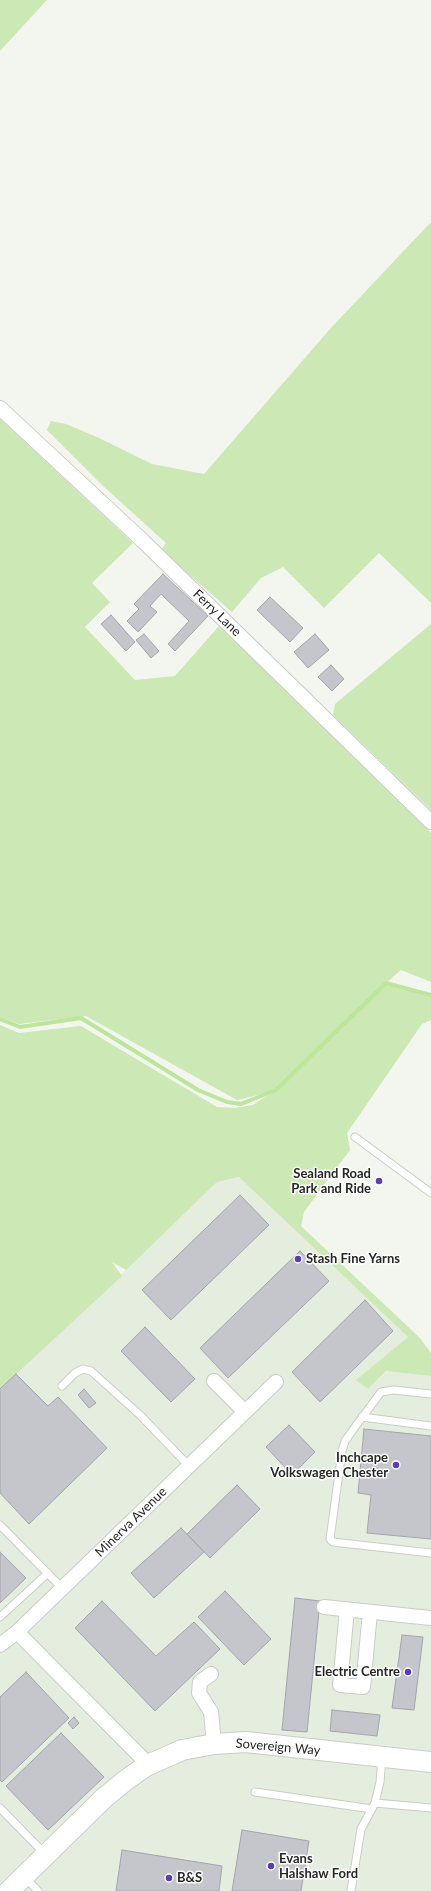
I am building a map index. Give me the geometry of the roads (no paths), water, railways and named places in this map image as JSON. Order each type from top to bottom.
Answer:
[{"type":"street","name":"Ferry Lane","points":[[0,408],[143,541],[431,822]]},
{"type":"street","points":[[214,1381],[245,1412]]},
{"type":"street","name":"Minerva Avenue","points":[[0,1645],[17,1632],[276,1382]]},
{"type":"street","points":[[324,1607],[431,1618]]},
{"type":"street","points":[[347,1609],[340,1685],[363,1688],[370,1612]]},
{"type":"street","points":[[17,1632],[143,1760],[146,1766]]},
{"type":"street","points":[[211,1674],[200,1682],[199,1693],[211,1712],[214,1744]]},
{"type":"street","name":"Sovereign Way","points":[[9,1891],[45,1854],[104,1798],[146,1766],[182,1750],[214,1744],[246,1742],[431,1761]]},
{"type":"lane","points":[[354,1137],[431,1194]]},
{"type":"lane","points":[[62,1386],[75,1373],[83,1369],[91,1371],[140,1415],[189,1466]]},
{"type":"lane","points":[[431,1394],[387,1390],[381,1392],[345,1441],[342,1451],[331,1540],[431,1553]]},
{"type":"lane","points":[[362,1417],[431,1426]]},
{"type":"lane","points":[[0,1525],[62,1588]]},
{"type":"lane","points":[[0,1617],[48,1573]]},
{"type":"lane","points":[[351,1891],[361,1829],[373,1806],[380,1782],[382,1757]]},
{"type":"lane","points":[[255,1792],[373,1806],[431,1808]]},
{"type":"lane","points":[[0,1808],[45,1854]]},
{"type":"lane","points":[[24,1876],[38,1891]]},
{"type":"waterway","points":[[0,1019],[20,1027],[81,1018],[198,1090],[227,1102],[241,1104],[276,1090],[386,983],[431,995]]},
{"type":"place","name":"Sealand Road Park and Ride","points":[[379,1181]]},
{"type":"place","name":"Stash Fine Yarns","points":[[298,1259]]},
{"type":"place","name":"Inchcape Volkswagen Chester","points":[[396,1465]]},
{"type":"place","name":"Electric Centre","points":[[408,1672]]},
{"type":"place","name":"Evans Halshaw Ford","points":[[271,1866]]},
{"type":"place","name":"B&S","points":[[169,1878]]}]
